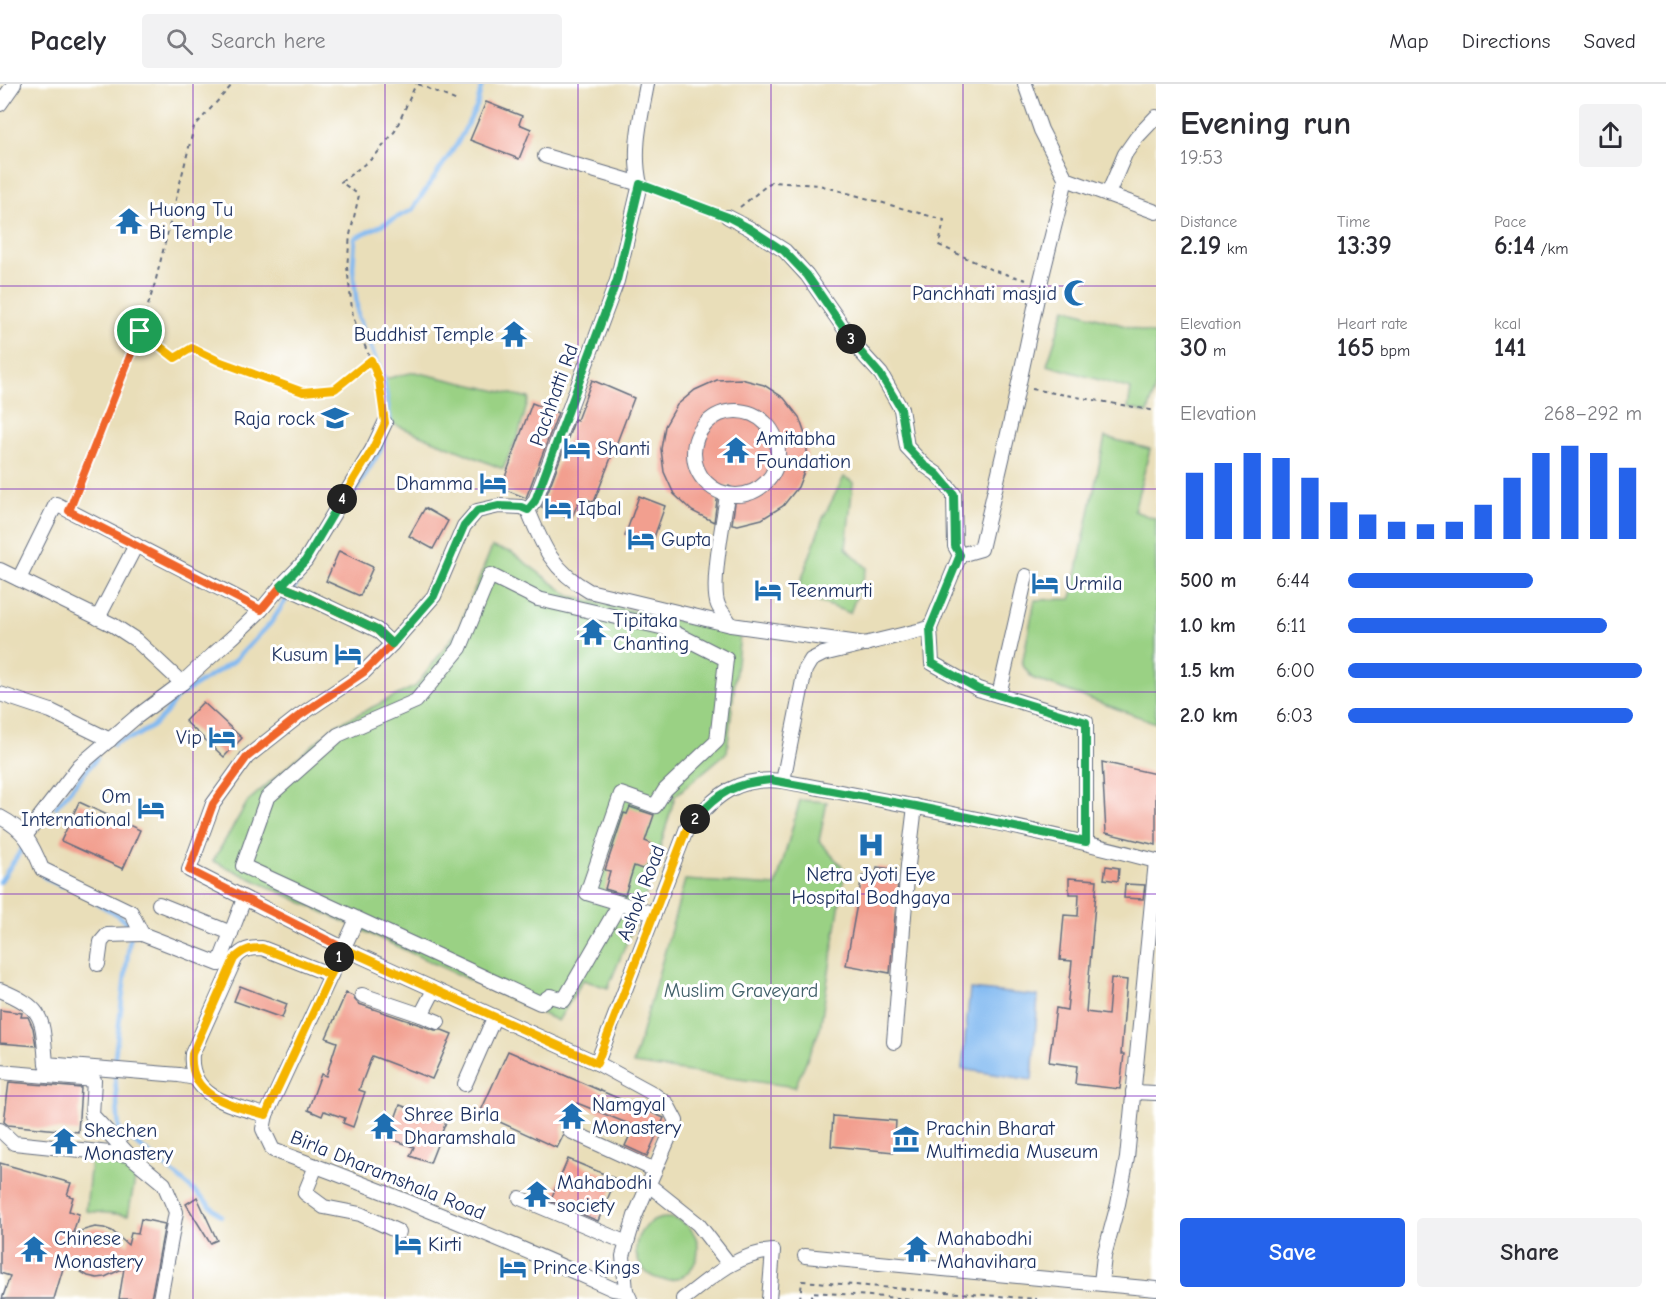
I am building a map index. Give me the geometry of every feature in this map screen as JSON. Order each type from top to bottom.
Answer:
[{"type":"street","points":[[0,104],[14,84]]},
{"type":"street","name":"Pachhatti Rd","points":[[528,510],[535,501],[617,280],[640,184],[636,169],[636,145],[647,84]]},
{"type":"street","points":[[960,555],[981,549],[1040,284],[1066,179],[1041,130],[1025,84]]},
{"type":"street","points":[[1108,194],[1125,154],[1156,117]]},
{"type":"street","points":[[545,156],[640,184]]},
{"type":"street","points":[[1066,179],[1156,212]]},
{"type":"street","points":[[728,217],[784,251],[807,275],[860,351],[880,374],[901,409],[907,447],[924,465],[937,474],[954,494],[955,546],[960,555]]},
{"type":"street","points":[[739,411],[753,414],[773,432],[778,445],[778,459],[774,473],[766,484],[755,492],[741,496],[727,495],[714,490],[703,481],[696,469],[693,455],[695,441],[702,428],[712,418],[724,412],[739,411]]},
{"type":"street","points":[[29,840],[81,765],[135,718],[182,683],[261,610],[305,561],[372,450],[385,423]]},
{"type":"street","points":[[727,495],[717,569],[716,595],[718,604],[731,625]]},
{"type":"street","points":[[19,579],[56,504],[261,610]]},
{"type":"street","points":[[628,1295],[623,1256],[636,1216],[676,1121],[667,1104],[652,1093],[597,1063],[343,948],[189,870],[213,804],[247,757],[299,716],[364,672],[392,644],[434,596],[464,526],[477,511],[499,506],[521,507],[528,510],[540,539],[559,570],[589,591],[731,625],[866,644]]},
{"type":"street","points":[[98,618],[136,545]]},
{"type":"street","points":[[960,555],[930,628],[932,663],[978,689],[1086,722],[1086,842]]},
{"type":"street","points":[[0,570],[113,625],[136,640],[182,683]]},
{"type":"street","points":[[620,903],[564,1000],[550,996],[540,1003],[243,866],[267,798],[338,735],[416,701],[459,648],[490,575],[538,599],[665,628],[726,659],[717,741],[665,790],[655,806],[621,794],[587,893],[620,903],[654,914]]},
{"type":"street","points":[[999,695],[1026,576]]},
{"type":"street","points":[[281,586],[377,630],[392,644]]},
{"type":"street","points":[[783,781],[806,670],[811,660],[823,654],[930,628]]},
{"type":"street","points":[[0,694],[51,711],[110,740]]},
{"type":"street","name":"Ashok Road","points":[[597,1063],[687,828],[708,804],[727,790],[751,782],[783,781],[1086,842],[1156,861]]},
{"type":"street","points":[[894,1042],[915,806]]},
{"type":"street","points":[[0,817],[12,823],[29,840],[42,869],[131,912],[141,934]]},
{"type":"street","points":[[1101,1283],[1104,1256],[1127,1158],[1156,861]]},
{"type":"street","points":[[98,964],[101,942],[106,935],[141,934],[219,964],[244,899]]},
{"type":"street","points":[[159,904],[231,933]]},
{"type":"street","points":[[331,975],[262,948],[250,948],[241,952],[234,959],[192,1054],[191,1063],[195,1078],[212,1097],[266,1115],[331,975],[343,948],[357,919]]},
{"type":"street","points":[[0,990],[22,1000],[41,1018],[46,1064],[195,1078]]},
{"type":"street","points":[[421,1016],[434,990]]},
{"type":"street","points":[[362,994],[438,1022]]},
{"type":"street","points":[[465,1084],[494,1018]]},
{"type":"street","points":[[0,1072],[94,1080],[92,1115],[129,1155],[164,1184],[176,1212],[160,1299]]},
{"type":"street","points":[[1134,1092],[1156,1093]]},
{"type":"street","name":"Birla Dharamshala Road","points":[[266,1115],[263,1130],[273,1150],[536,1254],[628,1295]]},
{"type":"street","points":[[0,1130],[14,1143],[129,1155]]},
{"type":"street","points":[[570,1131],[655,1170]]},
{"type":"street","points":[[316,1166],[305,1194],[324,1207],[360,1214],[399,1232]]},
{"type":"street","points":[[649,1185],[698,1224],[729,1264]]},
{"type":"street","points":[[520,1198],[627,1243]]},
{"type":"street","points":[[683,1299],[729,1264],[758,1252],[772,1251],[769,1299]]},
{"type":"street","points":[[805,1256],[1156,1289]]},
{"type":"path","points":[[69,511],[140,331],[155,283],[194,127],[233,84]]},
{"type":"path","points":[[385,423],[379,380],[353,317],[347,267],[350,235],[359,195],[341,182],[374,157],[395,131],[417,84],[456,101]]},
{"type":"path","points":[[640,184],[728,217],[771,182],[819,185],[944,220],[939,245],[992,270],[1040,284]]},
{"type":"path","points":[[140,331],[175,358],[192,348],[221,362],[303,392],[335,389],[371,360]]},
{"type":"path","points":[[1018,387],[1156,411]]},
{"type":"path","points":[[800,1299],[802,1281],[1037,1299]]},
{"type":"path","points":[[812,1299],[812,1292],[912,1299]]},
{"type":"green space","points":[[1065,308],[1156,335],[1156,384],[1148,413],[1128,408],[1131,389],[1047,365]]},
{"type":"green space","points":[[415,372],[529,398],[519,433],[503,469],[391,423],[384,379]]},
{"type":"green space","points":[[1105,437],[1150,449],[1134,511],[1156,519],[1156,723],[1032,678],[1022,664],[1035,600],[1071,599]]},
{"type":"green space","points":[[844,477],[853,482],[846,548],[867,568],[850,613],[819,602],[798,590],[823,518]]},
{"type":"green space","points":[[492,547],[511,552],[570,596],[740,635],[727,752],[675,796],[647,892],[608,988],[583,980],[558,1021],[213,861],[248,801],[336,725],[416,686],[458,630]]},
{"type":"green space","name":"Muslim Graveyard","points":[[800,800],[827,802],[819,841],[845,870],[820,1029],[795,1087],[633,1064],[685,880],[776,886]]},
{"type":"green space","points":[[91,1159],[131,1164],[137,1170],[128,1215],[86,1211]]},
{"type":"green space","points":[[667,1218],[684,1223],[689,1227],[693,1232],[698,1249],[693,1266],[689,1271],[684,1275],[667,1280],[650,1275],[645,1271],[641,1266],[636,1249],[641,1232],[645,1227],[650,1223]]},
{"type":"water","points":[[970,989],[1038,996],[1032,1080],[962,1069]]},
{"type":"building","points":[[486,102],[522,116],[519,124],[531,129],[519,159],[470,140]]},
{"type":"building","points":[[741,379],[764,385],[784,398],[799,417],[807,440],[807,464],[798,487],[783,506],[762,519],[738,525],[732,524],[736,496],[733,488],[729,486],[723,487],[718,493],[714,522],[692,511],[674,494],[664,472],[661,449],[665,426],[677,405],[695,390],[717,380]]},
{"type":"building","points":[[592,380],[634,398],[594,502],[581,497],[571,519],[542,507]]},
{"type":"building","points":[[532,403],[558,413],[526,498],[501,488]]},
{"type":"building","points":[[639,496],[665,506],[651,546],[625,536]]},
{"type":"building","points":[[425,508],[448,521],[433,549],[409,536]]},
{"type":"building","points":[[339,551],[373,567],[360,596],[326,581]]},
{"type":"building","points":[[203,702],[242,738],[224,757],[185,721]]},
{"type":"building","points":[[1102,762],[1156,774],[1156,845],[1106,833]]},
{"type":"building","points":[[79,802],[140,830],[123,869],[61,841]]},
{"type":"building","points":[[630,807],[654,815],[645,841],[650,843],[653,849],[647,867],[642,869],[634,866],[625,895],[605,889],[610,871],[605,870],[624,813],[627,814]]},
{"type":"building","points":[[1106,866],[1119,868],[1118,881],[1104,879]]},
{"type":"building","points":[[877,867],[891,869],[889,880],[898,882],[890,973],[846,965],[862,876],[875,879]]},
{"type":"building","points":[[1069,878],[1097,880],[1086,1012],[1108,1015],[1111,978],[1127,980],[1120,1089],[1075,1084],[1077,1066],[1049,1062],[1056,1008],[1067,1010],[1072,961],[1060,960],[1064,915],[1078,916],[1079,894],[1069,894]]},
{"type":"building","points":[[1125,884],[1145,885],[1143,899],[1124,898]]},
{"type":"building","points":[[240,986],[287,1004],[282,1018],[234,1001]]},
{"type":"building","points":[[346,993],[353,996],[359,1004],[452,1034],[432,1079],[372,1056],[359,1090],[365,1092],[353,1127],[343,1123],[345,1118],[324,1111],[322,1116],[308,1110],[321,1074],[326,1076],[337,1042],[326,1038]]},
{"type":"building","points":[[0,1010],[22,1013],[21,1017],[28,1017],[33,1028],[36,1046],[0,1043]]},
{"type":"building","name":"Namgyal Monastery","points":[[508,1051],[664,1118],[647,1156],[625,1146],[634,1126],[577,1103],[569,1122],[562,1128],[563,1136],[557,1148],[480,1113]]},
{"type":"building","points":[[9,1082],[81,1088],[78,1132],[8,1125],[4,1122]]},
{"type":"building","points":[[400,1105],[446,1122],[430,1163],[410,1156],[414,1147],[388,1138]]},
{"type":"building","points":[[833,1116],[896,1121],[894,1152],[831,1146]]},
{"type":"building","points":[[568,1159],[616,1179],[598,1221],[550,1201]]},
{"type":"building","name":"Chinese Monastery","points":[[0,1163],[71,1183],[67,1195],[73,1197],[69,1211],[79,1214],[73,1233],[95,1227],[104,1228],[112,1231],[128,1245],[131,1233],[138,1234],[141,1219],[165,1224],[151,1299],[119,1299],[124,1268],[105,1277],[88,1276],[81,1272],[67,1255],[54,1299],[2,1299],[10,1276],[0,1273]]},
{"type":"building","points":[[197,1197],[217,1240],[210,1243],[186,1204]]},
{"type":"waterway","points":[[391,425],[384,379],[358,317],[353,268],[355,238],[412,210],[457,144],[477,106],[482,84]]},
{"type":"waterway","points":[[354,493],[380,451],[385,438]]},
{"type":"waterway","points":[[113,745],[153,726],[177,697],[234,661],[270,624],[310,564]]},
{"type":"waterway","points":[[56,807],[97,758]]},
{"type":"waterway","points":[[0,882],[26,843]]},
{"type":"waterway","points":[[43,876],[62,886]]},
{"type":"waterway","points":[[97,903],[132,926]]},
{"type":"waterway","points":[[130,937],[114,1064],[119,1130],[184,1182],[221,1216]]},
{"type":"place","name":"Huong Tu Bi Temple","points":[[129,221]]},
{"type":"place","name":"Panchhati masjid","points":[[1077,293]]},
{"type":"place","name":"Buddhist Temple","points":[[514,334]]},
{"type":"place","name":"Raja rock","points":[[335,418]]},
{"type":"place","name":"Shanti","points":[[577,448]]},
{"type":"place","name":"Amitabha Foundation","points":[[736,450]]},
{"type":"place","name":"Dhamma","points":[[493,483]]},
{"type":"place","name":"Iqbal","points":[[558,508]]},
{"type":"place","name":"Gupta","points":[[641,539]]},
{"type":"place","name":"Urmila","points":[[1045,583]]},
{"type":"place","name":"Teenmurti","points":[[768,590]]},
{"type":"place","name":"Tipitaka Chanting","points":[[593,632]]},
{"type":"place","name":"Kusum","points":[[348,654]]},
{"type":"place","name":"Vip","points":[[222,737]]},
{"type":"place","name":"Om International","points":[[151,808]]},
{"type":"place","name":"Netra Jyoti Eye Hospital Bodhgaya","points":[[871,845]]},
{"type":"place","name":"Namgyal Monastery","points":[[572,1116]]},
{"type":"place","name":"Shree Birla Dharamshala","points":[[384,1126]]},
{"type":"place","name":"Prachin Bharat Multimedia Museum","points":[[906,1139]]},
{"type":"place","name":"Shechen Monastery","points":[[64,1141]]},
{"type":"place","name":"Mahabodhi society","points":[[537,1194]]},
{"type":"place","name":"Kirti","points":[[408,1244]]},
{"type":"place","name":"Chinese Monastery","points":[[34,1249]]},
{"type":"place","name":"Mahabodhi Mahavihara","points":[[917,1249]]},
{"type":"place","name":"Prince Kings","points":[[513,1267]]},
{"type":"route","points":[[140,331],[69,511],[261,610],[281,586],[377,630],[392,644],[364,672],[299,716],[247,757],[213,804],[189,870],[343,948],[331,975],[270,1105],[266,1115],[212,1097],[195,1078],[191,1063],[192,1054],[234,959],[241,952],[250,948],[262,948],[331,975],[343,948],[597,1063],[687,828],[708,804],[727,790],[751,782],[783,781],[1086,842],[1086,722],[978,689],[932,663],[930,628],[960,555],[955,546],[954,494],[937,474],[924,465],[907,447],[901,409],[880,374],[860,351],[807,275],[784,251],[749,228],[728,217],[640,184],[617,280],[535,501],[528,510],[521,507],[499,506],[477,511],[464,526],[434,596],[392,644],[377,630],[299,593],[281,586],[305,561],[372,450],[385,423],[379,380],[371,360],[335,389],[303,392],[221,362],[192,348],[175,358],[140,331]]}]
